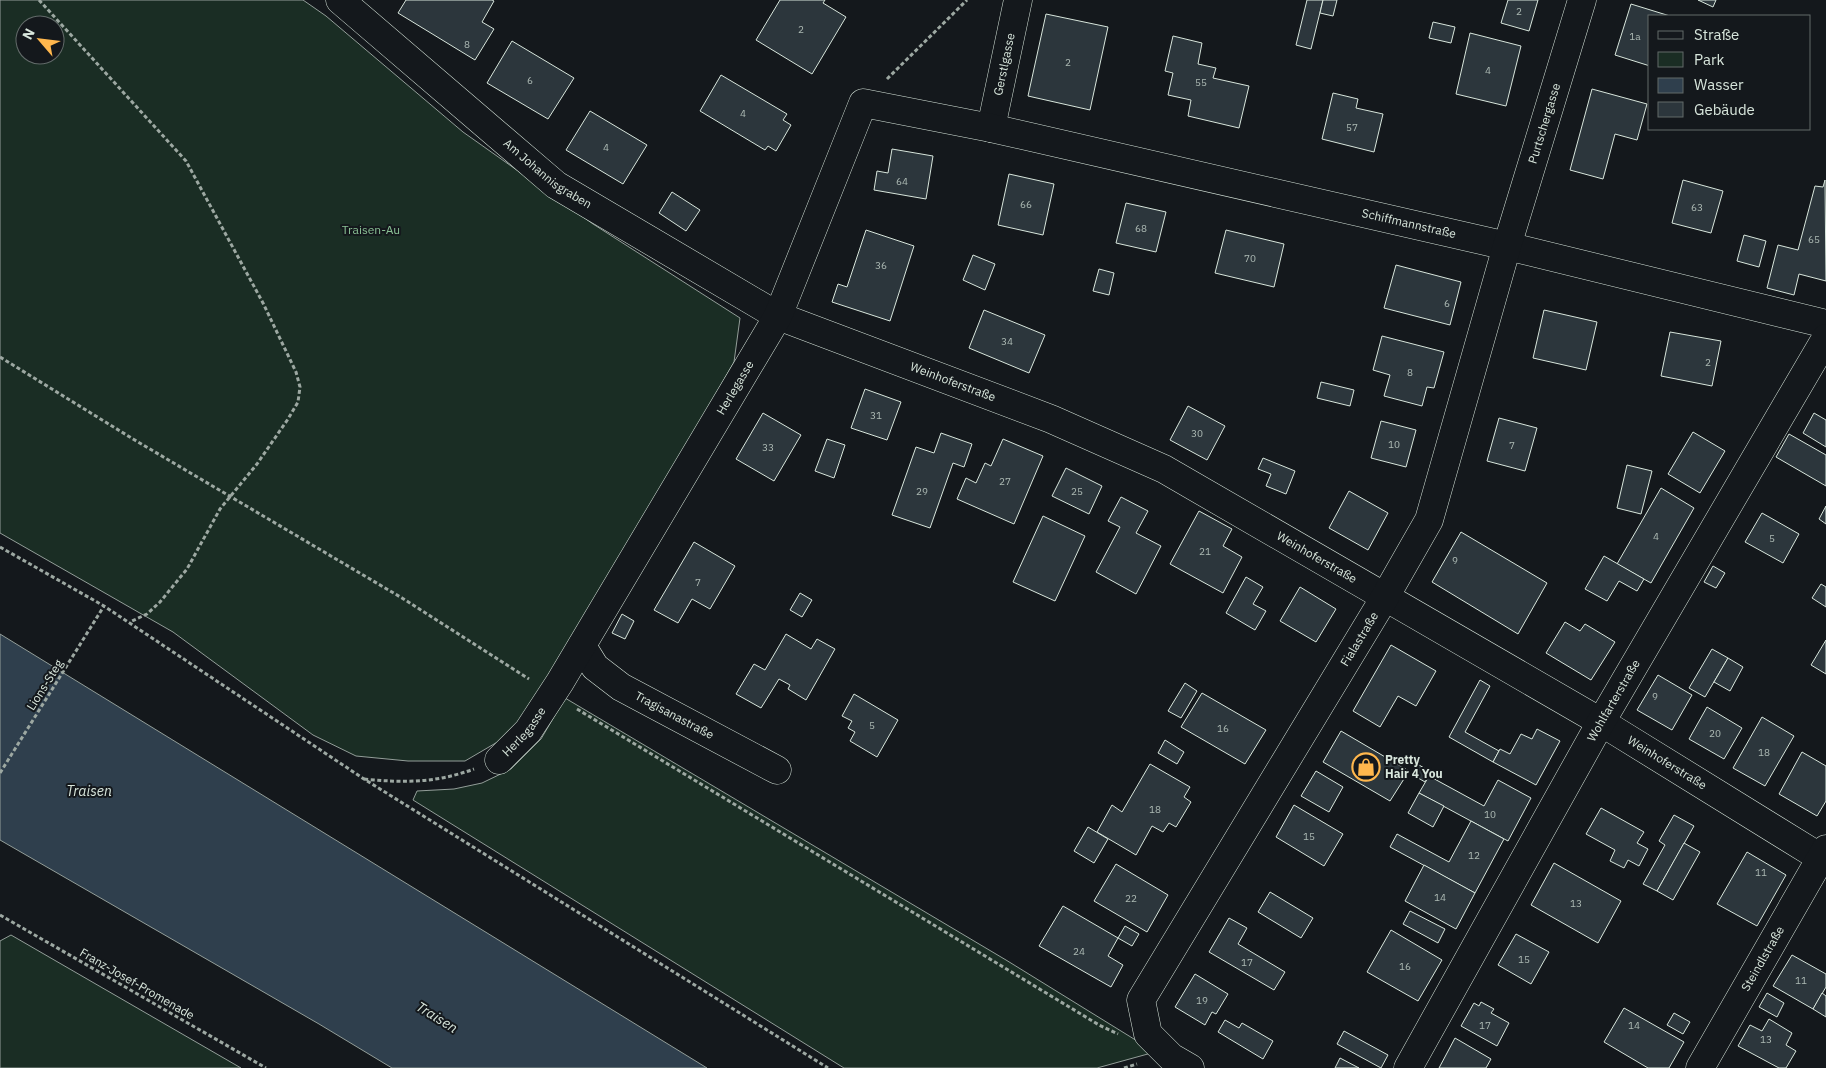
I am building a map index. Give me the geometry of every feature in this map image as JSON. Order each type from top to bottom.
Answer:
[{"type":"street","name":"Am Johannisgraben","points":[[340,0],[556,185],[778,316]]},
{"type":"street","name":"Gerstlgasse","points":[[991,128],[1018,0]]},
{"type":"street","name":"Purtschergasse","points":[[1506,246],[1582,0]]},
{"type":"street","name":"Herlegasse","points":[[499,760],[528,731],[552,694],[778,316],[863,102]]},
{"type":"street","points":[[863,102],[991,128]]},
{"type":"street","name":"Schiffmannstraße","points":[[991,128],[1506,246],[1826,324]]},
{"type":"street","name":"Fialastraße","points":[[1190,1068],[1171,1057],[1148,1034],[1141,1000],[1428,520],[1506,246]]},
{"type":"street","name":"Weinhoferstraße","points":[[778,316],[1051,419],[1164,469],[1601,722],[1824,856]]},
{"type":"street","name":"Wohlfarterstraße","points":[[1408,1068],[1601,722],[1826,338]]},
{"type":"street","name":"Tragisanastraße","points":[[582,646],[595,666],[621,687],[777,770]]},
{"type":"street","name":"Steindlstraße","points":[[1700,1068],[1824,856]]},
{"type":"path","points":[[39,0],[186,161],[263,303],[296,372],[300,387],[298,402],[288,419],[257,464],[220,509],[187,569],[148,614],[130,623]]},
{"type":"path","points":[[863,102],[967,0]]},
{"type":"path","points":[[0,357],[402,598],[552,694],[1098,1025],[1126,1037]]},
{"type":"path","points":[[0,547],[104,606],[364,779],[828,1068]]},
{"type":"path","name":"Lions-Steg","points":[[0,773],[104,606]]},
{"type":"path","points":[[364,779],[400,783],[452,777],[499,760]]},
{"type":"path","name":"Franz-Josef-Promenade","points":[[0,915],[266,1068]]},
{"type":"green space","name":"Traisen-Au","points":[[0,0],[303,0],[326,16],[463,132],[593,224],[740,318],[734,362],[548,688],[506,737],[465,761],[408,761],[356,756],[313,735],[173,632],[0,533]]},
{"type":"green space","points":[[565,698],[1006,960],[1155,1052],[1097,1068],[844,1068],[413,800],[417,791],[454,789],[482,783],[511,769],[541,739]]},
{"type":"green space","points":[[11,935],[241,1068],[0,1068],[0,941]]},
{"type":"water","name":"Traisen","points":[[0,634],[707,1068],[392,1068],[0,840]]},
{"type":"building","points":[[406,0],[492,0],[494,1],[482,22],[494,29],[475,60],[398,13]]},
{"type":"building","points":[[780,0],[825,0],[823,3],[846,17],[812,74],[756,40]]},
{"type":"building","points":[[1307,0],[1323,0],[1311,49],[1296,45]]},
{"type":"building","points":[[1323,0],[1337,0],[1333,16],[1320,13]]},
{"type":"building","points":[[1508,0],[1538,0],[1529,31],[1501,23]]},
{"type":"building","points":[[1698,0],[1716,0],[1713,7]]},
{"type":"building","points":[[1631,4],[1667,15],[1648,15],[1648,65],[1615,55]]},
{"type":"building","points":[[1046,14],[1108,27],[1090,110],[1028,96]]},
{"type":"building","points":[[1433,22],[1455,27],[1451,43],[1429,38]]},
{"type":"building","points":[[1470,33],[1521,46],[1506,106],[1456,94]]},
{"type":"building","points":[[1173,36],[1202,43],[1198,64],[1216,68],[1213,78],[1249,86],[1239,128],[1188,116],[1191,100],[1168,95],[1173,73],[1165,71]]},
{"type":"building","points":[[512,41],[574,78],[548,119],[487,83]]},
{"type":"building","points":[[721,75],[787,114],[783,120],[791,125],[776,151],[768,146],[765,150],[700,111]]},
{"type":"building","points":[[1592,89],[1647,104],[1637,140],[1615,134],[1603,179],[1570,170]]},
{"type":"building","points":[[1333,93],[1358,99],[1356,108],[1383,114],[1374,152],[1322,139]]},
{"type":"building","points":[[590,111],[647,145],[623,184],[566,150]]},
{"type":"building","points":[[892,149],[933,156],[926,199],[874,190],[877,171],[888,173]]},
{"type":"building","points":[[1009,174],[1054,184],[1043,235],[998,225]]},
{"type":"building","points":[[1683,180],[1723,191],[1711,233],[1672,223]]},
{"type":"building","points":[[1825,180],[1826,281],[1799,274],[1794,295],[1767,288],[1778,245],[1798,250],[1815,186],[1823,187]]},
{"type":"building","points":[[672,192],[700,210],[686,231],[659,213]]},
{"type":"building","points":[[1126,203],[1166,212],[1156,252],[1116,243]]},
{"type":"building","points":[[866,230],[914,246],[890,321],[832,302],[838,284],[847,287]]},
{"type":"building","points":[[1226,230],[1284,244],[1274,287],[1215,273]]},
{"type":"building","points":[[1744,235],[1766,241],[1759,267],[1737,261]]},
{"type":"building","points":[[973,255],[995,264],[985,290],[963,280]]},
{"type":"building","points":[[1396,265],[1461,282],[1450,325],[1384,308]]},
{"type":"building","points":[[1099,269],[1114,273],[1109,295],[1093,291]]},
{"type":"building","points":[[984,310],[1045,335],[1029,373],[969,348]]},
{"type":"building","points":[[1544,310],[1597,322],[1586,370],[1533,358]]},
{"type":"building","points":[[1670,332],[1721,341],[1712,386],[1661,376]]},
{"type":"building","points":[[1382,336],[1444,352],[1434,388],[1427,387],[1422,406],[1384,396],[1390,375],[1373,370]]},
{"type":"building","points":[[1321,382],[1354,390],[1350,406],[1317,398]]},
{"type":"building","points":[[865,389],[901,402],[887,440],[851,428]]},
{"type":"building","points":[[1188,406],[1225,426],[1207,460],[1170,440]]},
{"type":"building","points":[[763,413],[801,435],[774,481],[736,459]]},
{"type":"building","points":[[1814,413],[1826,420],[1826,447],[1803,433]]},
{"type":"building","points":[[1499,418],[1537,428],[1525,471],[1487,461]]},
{"type":"building","points":[[1381,421],[1416,430],[1406,467],[1371,458]]},
{"type":"building","points":[[1693,432],[1725,451],[1700,493],[1668,474]]},
{"type":"building","points":[[941,433],[972,444],[964,467],[953,463],[930,528],[892,515],[916,447],[934,453]]},
{"type":"building","points":[[1789,434],[1826,455],[1826,486],[1776,457]]},
{"type":"building","points":[[827,439],[845,445],[834,478],[815,471]]},
{"type":"building","points":[[1003,439],[1043,456],[1014,524],[957,499],[966,478],[976,483],[985,463],[991,466]]},
{"type":"building","points":[[1263,458],[1295,471],[1286,494],[1266,486],[1271,474],[1258,469]]},
{"type":"building","points":[[1627,465],[1652,471],[1641,514],[1617,508]]},
{"type":"building","points":[[1066,468],[1102,486],[1089,514],[1052,496]]},
{"type":"building","points":[[1661,488],[1694,508],[1651,583],[1617,564]]},
{"type":"building","points":[[1349,491],[1388,513],[1368,550],[1329,528]]},
{"type":"building","points":[[1121,497],[1148,511],[1136,533],[1161,546],[1136,594],[1096,572],[1120,527],[1108,521]]},
{"type":"building","points":[[1826,506],[1826,524],[1819,519]]},
{"type":"building","points":[[1199,511],[1232,529],[1223,546],[1242,557],[1223,593],[1170,564]]},
{"type":"building","points":[[1762,513],[1799,534],[1783,563],[1745,542]]},
{"type":"building","points":[[1043,516],[1085,536],[1055,601],[1013,582]]},
{"type":"building","points":[[1461,532],[1547,583],[1518,634],[1432,582]]},
{"type":"building","points":[[694,542],[735,566],[710,609],[692,599],[678,623],[654,610]]},
{"type":"building","points":[[1604,556],[1644,579],[1637,591],[1619,581],[1607,601],[1585,589]]},
{"type":"building","points":[[1713,566],[1725,573],[1716,588],[1704,582]]},
{"type":"building","points":[[1246,577],[1263,587],[1253,604],[1266,611],[1255,630],[1226,613]]},
{"type":"building","points":[[1821,584],[1826,587],[1826,607],[1812,598]]},
{"type":"building","points":[[1300,587],[1336,609],[1316,642],[1280,621]]},
{"type":"building","points":[[800,593],[812,600],[802,617],[790,610]]},
{"type":"building","points":[[622,614],[634,621],[625,639],[612,633]]},
{"type":"building","points":[[1565,622],[1580,631],[1585,624],[1615,642],[1591,680],[1546,653]]},
{"type":"building","points":[[786,634],[811,649],[817,639],[835,649],[806,700],[788,689],[790,685],[779,679],[761,708],[736,694],[754,664],[765,670]]},
{"type":"building","points":[[1826,640],[1826,674],[1811,665]]},
{"type":"building","points":[[1391,645],[1436,671],[1416,706],[1398,696],[1380,727],[1353,711]]},
{"type":"building","points":[[1712,649],[1728,658],[1705,697],[1689,688]]},
{"type":"building","points":[[1728,658],[1743,667],[1730,691],[1714,682]]},
{"type":"building","points":[[1658,675],[1692,695],[1672,730],[1637,710]]},
{"type":"building","points":[[1480,680],[1490,686],[1465,732],[1499,751],[1493,762],[1449,737]]},
{"type":"building","points":[[1185,683],[1197,691],[1181,718],[1168,711]]},
{"type":"building","points":[[1202,693],[1266,730],[1245,764],[1181,727]]},
{"type":"building","points":[[854,694],[898,720],[877,757],[850,741],[855,732],[848,728],[852,721],[842,716]]},
{"type":"building","points":[[1707,707],[1742,728],[1724,759],[1689,739]]},
{"type":"building","points":[[1762,717],[1794,736],[1765,786],[1733,768]]},
{"type":"building","points":[[1537,729],[1560,741],[1536,785],[1493,762],[1500,749],[1510,754],[1521,734],[1532,739]]},
{"type":"building","name":"Pretty Hair 4 You","points":[[1341,731],[1409,771],[1390,801],[1323,762]]},
{"type":"building","points":[[1165,740],[1184,752],[1177,764],[1158,753]]},
{"type":"building","points":[[1802,752],[1826,766],[1826,801],[1817,816],[1779,794]]},
{"type":"building","points":[[1150,764],[1190,787],[1184,797],[1191,802],[1176,827],[1169,823],[1163,832],[1152,826],[1136,855],[1097,832],[1112,805],[1122,812]]},
{"type":"building","points":[[1419,765],[1431,772],[1425,782],[1413,775]]},
{"type":"building","points":[[1316,771],[1343,787],[1329,812],[1301,796]]},
{"type":"building","points":[[1429,776],[1484,806],[1498,780],[1531,798],[1508,841],[1419,793]]},
{"type":"building","points":[[1419,793],[1444,806],[1433,827],[1408,813]]},
{"type":"building","points":[[1294,805],[1343,834],[1324,866],[1276,837]]},
{"type":"building","points":[[1601,808],[1644,832],[1637,843],[1648,849],[1639,866],[1628,860],[1624,868],[1610,861],[1615,850],[1586,834]]},
{"type":"building","points":[[1674,815],[1694,826],[1657,891],[1643,884],[1665,845],[1659,841]]},
{"type":"building","points":[[1471,821],[1504,839],[1475,893],[1390,847],[1397,834],[1449,862]]},
{"type":"building","points":[[1088,827],[1108,839],[1094,863],[1074,851]]},
{"type":"building","points":[[1684,843],[1700,852],[1673,900],[1657,891]]},
{"type":"building","points":[[1747,852],[1786,875],[1757,926],[1717,904]]},
{"type":"building","points":[[1554,863],[1621,901],[1598,943],[1531,905]]},
{"type":"building","points":[[1116,864],[1168,895],[1147,932],[1094,901]]},
{"type":"building","points":[[1424,865],[1475,893],[1456,929],[1405,901]]},
{"type":"building","points":[[1270,892],[1313,918],[1301,938],[1258,912]]},
{"type":"building","points":[[1063,906],[1118,938],[1108,956],[1123,965],[1111,987],[1039,946]]},
{"type":"building","points":[[1410,911],[1445,929],[1438,943],[1403,924]]},
{"type":"building","points":[[1229,918],[1247,928],[1238,944],[1285,972],[1274,990],[1209,952]]},
{"type":"building","points":[[1125,926],[1139,934],[1132,946],[1118,938]]},
{"type":"building","points":[[1391,930],[1442,960],[1418,1001],[1367,972]]},
{"type":"building","points":[[1516,934],[1549,952],[1531,984],[1498,965]]},
{"type":"building","points":[[1792,955],[1826,974],[1826,987],[1813,1009],[1773,986]]},
{"type":"building","points":[[1195,974],[1228,994],[1216,1014],[1212,1012],[1205,1025],[1175,1007]]},
{"type":"building","points":[[1767,993],[1784,1003],[1777,1017],[1759,1007]]},
{"type":"building","points":[[1822,993],[1826,996],[1826,1017],[1813,1009]]},
{"type":"building","points":[[1481,1002],[1494,1009],[1491,1013],[1509,1023],[1497,1046],[1461,1026],[1474,1003],[1479,1006]]},
{"type":"building","points":[[1624,1008],[1684,1042],[1669,1068],[1648,1068],[1604,1042]]},
{"type":"building","points":[[1674,1013],[1690,1022],[1683,1034],[1667,1025]]},
{"type":"building","points":[[1769,1019],[1792,1033],[1786,1045],[1796,1051],[1786,1068],[1779,1068],[1738,1046],[1750,1025],[1762,1031]]},
{"type":"building","points":[[1225,1020],[1239,1028],[1242,1023],[1273,1041],[1263,1059],[1218,1032]]},
{"type":"building","points":[[1344,1031],[1388,1055],[1381,1068],[1337,1044]]},
{"type":"building","points":[[1455,1038],[1491,1059],[1486,1068],[1439,1068]]},
{"type":"building","points":[[1340,1058],[1359,1068],[1335,1068]]},
{"type":"place","name":"Pretty Hair 4 You","points":[[1366,767]]}]
